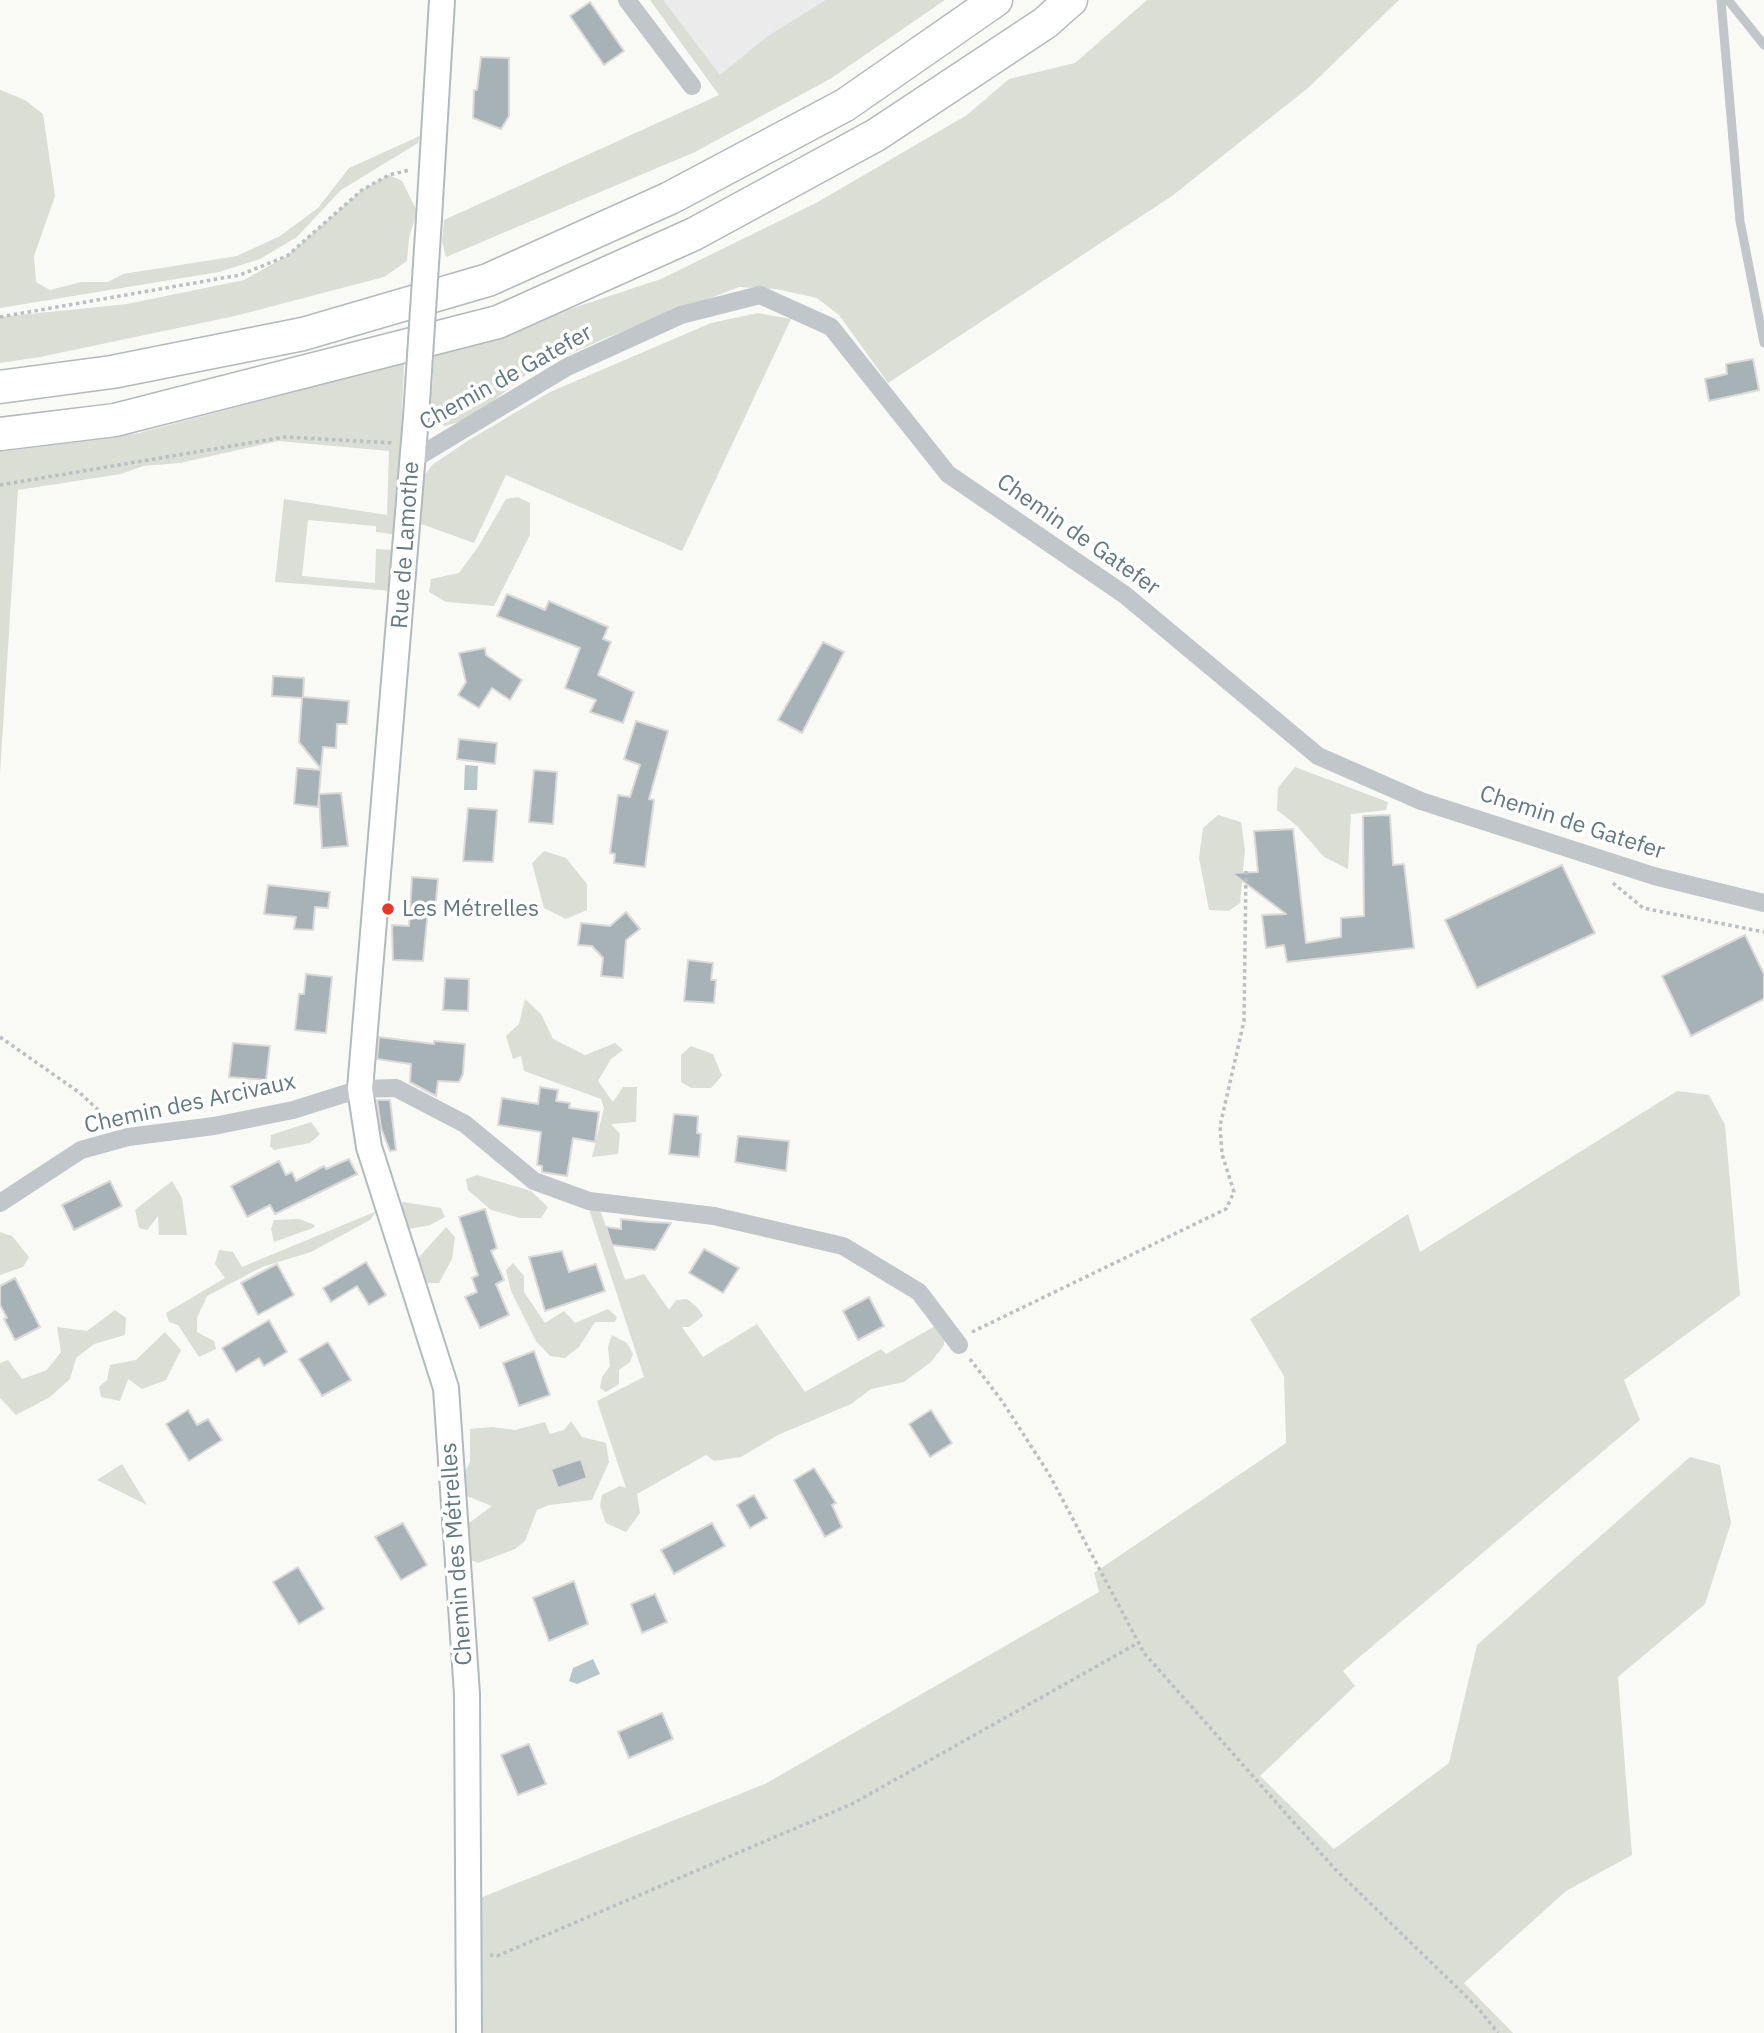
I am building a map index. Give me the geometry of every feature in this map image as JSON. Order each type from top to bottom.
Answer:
[{"type":"highway","points":[[0,387],[111,372],[303,334],[488,280],[670,198],[845,105],[996,0]]},
{"type":"highway","points":[[0,433],[115,420],[498,322],[694,234],[876,135],[1045,23],[1071,0]]},
{"type":"street","name":"Rue de Lamothe","points":[[360,1088],[416,417],[442,0]]},
{"type":"street","points":[[627,0],[692,86]]},
{"type":"street","name":"Chemin de Gatefer","points":[[412,452],[567,367],[681,316],[760,295],[831,327],[948,474],[1125,595],[1318,756],[1421,801],[1601,859],[1764,903]]},
{"type":"street","name":"Chemin des Arcivaux","points":[[0,1203],[81,1150],[128,1137],[214,1126],[280,1112],[360,1088],[396,1088],[465,1124],[534,1181],[589,1201],[714,1216],[843,1246],[919,1292],[959,1345]]},
{"type":"street","name":"Chemin des Métrelles","points":[[360,1088],[369,1147],[446,1388],[467,1694],[469,2033]]},
{"type":"lane","points":[[1721,0],[1740,222],[1764,343]]},
{"type":"lane","points":[[1728,0],[1764,45]]},
{"type":"path","points":[[0,317],[240,275],[287,256],[362,191],[380,180],[433,165]]},
{"type":"path","points":[[0,485],[285,437],[412,452]]},
{"type":"path","points":[[1601,859],[1614,887],[1643,908],[1764,932]]},
{"type":"path","points":[[1246,870],[1244,1021],[1220,1126],[1222,1154],[1234,1192],[1226,1209],[971,1332],[959,1345],[1002,1401],[1049,1474],[1144,1653],[1335,1869],[1478,2008],[1498,2033]]},
{"type":"path","points":[[0,1037],[80,1093],[128,1137]]},
{"type":"path","points":[[467,1955],[497,1955],[852,1804],[1138,1643]]},
{"type":"shaded area","points":[[650,0],[872,0],[719,95]]},
{"type":"shaded area","points":[[650,0],[663,0],[720,75],[768,36],[826,0],[945,0],[830,79],[695,152],[446,257],[442,242],[444,220],[719,95]]},
{"type":"shaded area","points":[[1147,0],[1399,0],[1308,88],[1172,196],[888,383],[839,315],[817,298],[776,289],[739,287],[606,338],[528,373],[486,407],[462,421],[445,426],[433,422],[426,410],[432,391],[434,354],[661,279],[816,203],[967,115],[1009,79],[1075,63]]},
{"type":"shaded area","points":[[0,90],[25,100],[43,114],[55,196],[34,256],[36,282],[50,290],[81,282],[108,282],[123,274],[237,256],[280,236],[318,208],[349,168],[420,136],[418,143],[341,190],[297,237],[260,259],[219,272],[0,308]]},
{"type":"shaded area","points":[[389,175],[402,181],[417,211],[409,238],[407,261],[384,277],[235,316],[0,363],[0,317],[127,304],[244,280],[287,256],[362,190]]},
{"type":"shaded area","points":[[758,313],[791,319],[682,551],[506,475],[474,543],[416,522],[421,480],[432,465],[469,440],[550,392],[711,323]]},
{"type":"shaded area","points":[[404,363],[397,535],[376,532],[376,526],[308,520],[302,576],[375,583],[376,549],[396,550],[393,591],[275,582],[284,499],[387,515],[389,451],[278,441],[180,463],[143,466],[121,474],[18,490],[0,773],[0,450],[135,434]]},
{"type":"shaded area","points":[[518,497],[530,503],[530,535],[494,606],[446,602],[429,592],[431,579],[459,573],[506,499]]},
{"type":"shaded area","points":[[465,765],[478,766],[477,790],[464,790]]},
{"type":"shaded area","points":[[1295,767],[1388,802],[1386,810],[1351,814],[1348,869],[1324,857],[1297,826],[1277,810],[1278,788]]},
{"type":"shaded area","points":[[1218,815],[1241,822],[1245,850],[1240,903],[1229,911],[1209,910],[1199,858],[1203,828]]},
{"type":"shaded area","points":[[544,851],[566,858],[587,884],[587,910],[566,919],[544,908],[532,863]]},
{"type":"shaded area","points":[[525,999],[541,1014],[553,1039],[585,1055],[615,1043],[623,1050],[611,1059],[598,1081],[613,1102],[623,1087],[637,1087],[636,1122],[611,1124],[620,1134],[618,1154],[592,1157],[604,1108],[601,1099],[524,1071],[521,1056],[513,1059],[506,1036],[519,1024]]},
{"type":"shaded area","points":[[691,1046],[713,1054],[722,1076],[711,1088],[691,1088],[681,1082],[681,1055]]},
{"type":"shaded area","points":[[1677,1091],[1709,1095],[1725,1125],[1740,1295],[1624,1380],[1640,1420],[1343,1671],[1355,1686],[1260,1776],[1334,1849],[1449,1763],[1477,1645],[1690,1457],[1720,1465],[1731,1523],[1705,1604],[1618,1677],[1632,1855],[1566,1891],[1464,1983],[1513,2033],[476,2033],[475,1900],[765,1784],[1099,1592],[1094,1573],[1286,1443],[1284,1376],[1250,1319],[1408,1214],[1420,1252]]},
{"type":"shaded area","points":[[311,1122],[320,1134],[310,1143],[274,1150],[270,1146],[271,1135]]},
{"type":"shaded area","points":[[477,1175],[531,1191],[548,1207],[541,1218],[520,1218],[491,1210],[468,1190],[466,1179]]},
{"type":"shaded area","points":[[172,1181],[182,1198],[187,1235],[159,1235],[158,1216],[147,1230],[139,1228],[135,1210]]},
{"type":"shaded area","points":[[403,1202],[441,1208],[445,1217],[430,1225],[409,1229],[399,1226],[396,1211]]},
{"type":"shaded area","points":[[599,1207],[625,1280],[644,1274],[669,1310],[676,1300],[687,1299],[698,1308],[703,1316],[689,1327],[682,1327],[703,1357],[757,1324],[805,1392],[881,1349],[886,1354],[937,1325],[945,1333],[944,1345],[931,1362],[904,1382],[871,1389],[851,1404],[778,1435],[741,1457],[714,1461],[706,1455],[637,1494],[640,1513],[626,1532],[606,1523],[600,1506],[602,1495],[620,1486],[626,1488],[597,1401],[644,1377],[589,1209]]},
{"type":"shaded area","points":[[377,1211],[370,1220],[311,1252],[262,1267],[207,1296],[197,1318],[197,1332],[214,1341],[216,1349],[199,1357],[178,1325],[169,1322],[166,1313],[225,1278],[215,1264],[219,1250],[233,1252],[242,1267]]},
{"type":"shaded area","points":[[299,1219],[315,1225],[274,1242],[271,1229],[274,1220]]},
{"type":"shaded area","points":[[446,1227],[455,1237],[452,1259],[439,1283],[424,1283],[412,1265]]},
{"type":"shaded area","points":[[0,1232],[12,1236],[29,1257],[23,1267],[0,1275]]},
{"type":"shaded area","points":[[513,1263],[524,1276],[524,1292],[545,1323],[564,1311],[575,1323],[608,1309],[617,1317],[615,1322],[595,1322],[579,1347],[565,1358],[550,1356],[536,1341],[511,1291],[506,1270]]},
{"type":"shaded area","points":[[115,1310],[126,1318],[125,1335],[94,1344],[76,1358],[70,1379],[50,1397],[16,1415],[0,1398],[0,1363],[8,1360],[22,1379],[47,1370],[61,1352],[57,1327],[87,1331]]},
{"type":"shaded area","points":[[165,1332],[181,1350],[166,1380],[142,1389],[128,1379],[120,1401],[101,1397],[99,1387],[107,1380],[110,1365],[136,1360]]},
{"type":"shaded area","points":[[612,1335],[627,1343],[633,1354],[630,1362],[619,1370],[619,1384],[606,1392],[600,1388],[602,1377],[610,1366],[608,1347]]},
{"type":"shaded area","points":[[571,1421],[582,1437],[606,1443],[609,1462],[592,1500],[549,1505],[537,1510],[525,1541],[515,1549],[478,1563],[466,1558],[465,1526],[492,1506],[464,1495],[460,1481],[470,1462],[470,1429],[493,1427],[515,1430],[545,1422],[550,1434],[564,1430]]},
{"type":"shaded area","points":[[122,1464],[147,1505],[97,1480]]},
{"type":"shaded area","points":[[593,1659],[600,1674],[577,1684],[569,1681],[573,1668]]},
{"type":"building","points":[[590,2],[624,51],[604,65],[570,16]]},
{"type":"building","points":[[481,57],[509,58],[509,116],[501,129],[473,118],[474,90],[477,90]]},
{"type":"building","points":[[1753,359],[1759,390],[1709,401],[1705,379],[1727,374],[1726,364]]},
{"type":"building","points":[[507,594],[545,610],[549,601],[608,627],[603,639],[611,642],[598,675],[634,692],[623,723],[590,712],[596,700],[565,688],[580,648],[497,616]]},
{"type":"building","points":[[823,642],[844,652],[802,733],[778,720]]},
{"type":"building","points":[[485,648],[486,655],[522,680],[510,700],[492,688],[479,708],[458,695],[466,682],[459,653]]},
{"type":"building","points":[[273,676],[304,678],[303,697],[349,701],[347,724],[337,724],[336,748],[323,747],[321,769],[299,742],[302,698],[272,696]]},
{"type":"building","points":[[636,721],[668,731],[649,799],[654,800],[645,867],[614,863],[615,854],[610,853],[618,795],[630,797],[640,765],[624,759]]},
{"type":"building","points":[[459,739],[497,743],[495,764],[457,759]]},
{"type":"building","points":[[297,768],[321,770],[319,794],[341,793],[348,846],[322,848],[319,796],[318,807],[294,804]]},
{"type":"building","points":[[534,770],[557,772],[553,824],[529,822]]},
{"type":"building","points":[[468,808],[497,810],[493,862],[463,861]]},
{"type":"building","points":[[1390,815],[1393,865],[1404,864],[1414,948],[1287,962],[1284,945],[1266,948],[1262,915],[1286,914],[1232,873],[1258,872],[1254,831],[1293,829],[1306,943],[1341,937],[1341,918],[1364,916],[1363,816]]},
{"type":"building","points":[[1562,865],[1595,933],[1477,988],[1445,920]]},
{"type":"building","points":[[412,877],[438,879],[435,911],[428,910],[423,961],[393,960],[392,925],[409,926]]},
{"type":"building","points":[[268,885],[330,892],[328,908],[315,907],[313,930],[294,929],[296,917],[264,914]]},
{"type":"building","points":[[626,912],[640,929],[626,940],[623,978],[601,976],[603,958],[592,946],[578,945],[581,923],[610,926]]},
{"type":"building","points":[[1745,935],[1764,974],[1764,999],[1691,1036],[1662,976]]},
{"type":"building","points":[[688,960],[713,963],[711,980],[716,980],[714,1003],[684,1001]]},
{"type":"building","points":[[306,974],[332,977],[326,1033],[295,1030],[299,994],[304,994]]},
{"type":"building","points":[[445,978],[469,979],[468,1011],[443,1010]]},
{"type":"building","points":[[379,1037],[434,1044],[434,1041],[465,1044],[463,1074],[459,1082],[438,1081],[436,1096],[410,1082],[411,1064],[377,1059]]},
{"type":"building","points":[[233,1043],[270,1046],[266,1080],[229,1077]]},
{"type":"building","points":[[540,1087],[558,1090],[556,1101],[570,1103],[569,1108],[599,1112],[595,1142],[573,1138],[567,1176],[542,1172],[542,1166],[537,1165],[541,1132],[498,1125],[502,1098],[538,1104]]},
{"type":"building","points":[[377,1100],[390,1100],[396,1150],[390,1151],[381,1128]]},
{"type":"building","points":[[674,1114],[698,1116],[697,1133],[701,1134],[699,1157],[669,1154]]},
{"type":"building","points":[[738,1136],[789,1141],[786,1171],[735,1162]]},
{"type":"building","points":[[349,1159],[357,1174],[275,1214],[270,1205],[247,1217],[231,1186],[279,1161],[286,1175],[292,1172],[296,1181],[324,1166],[326,1169]]},
{"type":"building","points":[[110,1181],[122,1206],[74,1230],[62,1205]]},
{"type":"building","points":[[485,1209],[497,1248],[491,1251],[504,1280],[496,1284],[509,1315],[480,1328],[465,1297],[477,1292],[472,1278],[478,1275],[459,1217]]},
{"type":"building","points":[[621,1219],[671,1223],[655,1250],[612,1245],[606,1227],[621,1229]]},
{"type":"building","points":[[704,1249],[739,1268],[723,1293],[689,1273]]},
{"type":"building","points":[[562,1251],[569,1272],[596,1264],[605,1291],[545,1311],[529,1257]]},
{"type":"building","points":[[366,1262],[386,1295],[369,1305],[357,1286],[331,1302],[323,1288]]},
{"type":"building","points":[[277,1264],[294,1295],[258,1315],[241,1283]]},
{"type":"building","points":[[15,1278],[40,1327],[15,1340],[0,1305],[0,1286]]},
{"type":"building","points":[[869,1297],[884,1326],[858,1340],[843,1311]]},
{"type":"building","points":[[269,1320],[287,1352],[264,1366],[259,1358],[236,1372],[222,1348]]},
{"type":"building","points":[[328,1342],[351,1380],[322,1396],[299,1359]]},
{"type":"building","points":[[534,1351],[550,1395],[519,1406],[503,1363]]},
{"type":"building","points":[[188,1410],[197,1425],[208,1419],[222,1440],[189,1461],[166,1424]]},
{"type":"building","points":[[931,1410],[952,1443],[930,1457],[909,1424]]},
{"type":"building","points":[[581,1459],[587,1478],[558,1488],[551,1469]]},
{"type":"building","points":[[814,1468],[836,1503],[832,1505],[842,1527],[825,1537],[794,1480]]},
{"type":"building","points":[[754,1495],[767,1518],[750,1528],[737,1505]]},
{"type":"building","points":[[403,1523],[427,1565],[401,1580],[375,1537]]},
{"type":"building","points":[[712,1523],[725,1546],[674,1574],[661,1550]]},
{"type":"building","points":[[298,1567],[324,1609],[299,1624],[273,1582]]},
{"type":"building","points":[[574,1581],[588,1624],[549,1641],[533,1598]]},
{"type":"building","points":[[655,1594],[667,1622],[642,1633],[631,1604]]},
{"type":"building","points":[[662,1713],[673,1739],[629,1758],[618,1732]]},
{"type":"building","points":[[529,1744],[546,1784],[518,1795],[501,1755]]},
{"type":"place","name":"Les Métrelles","points":[[388,909]]}]
